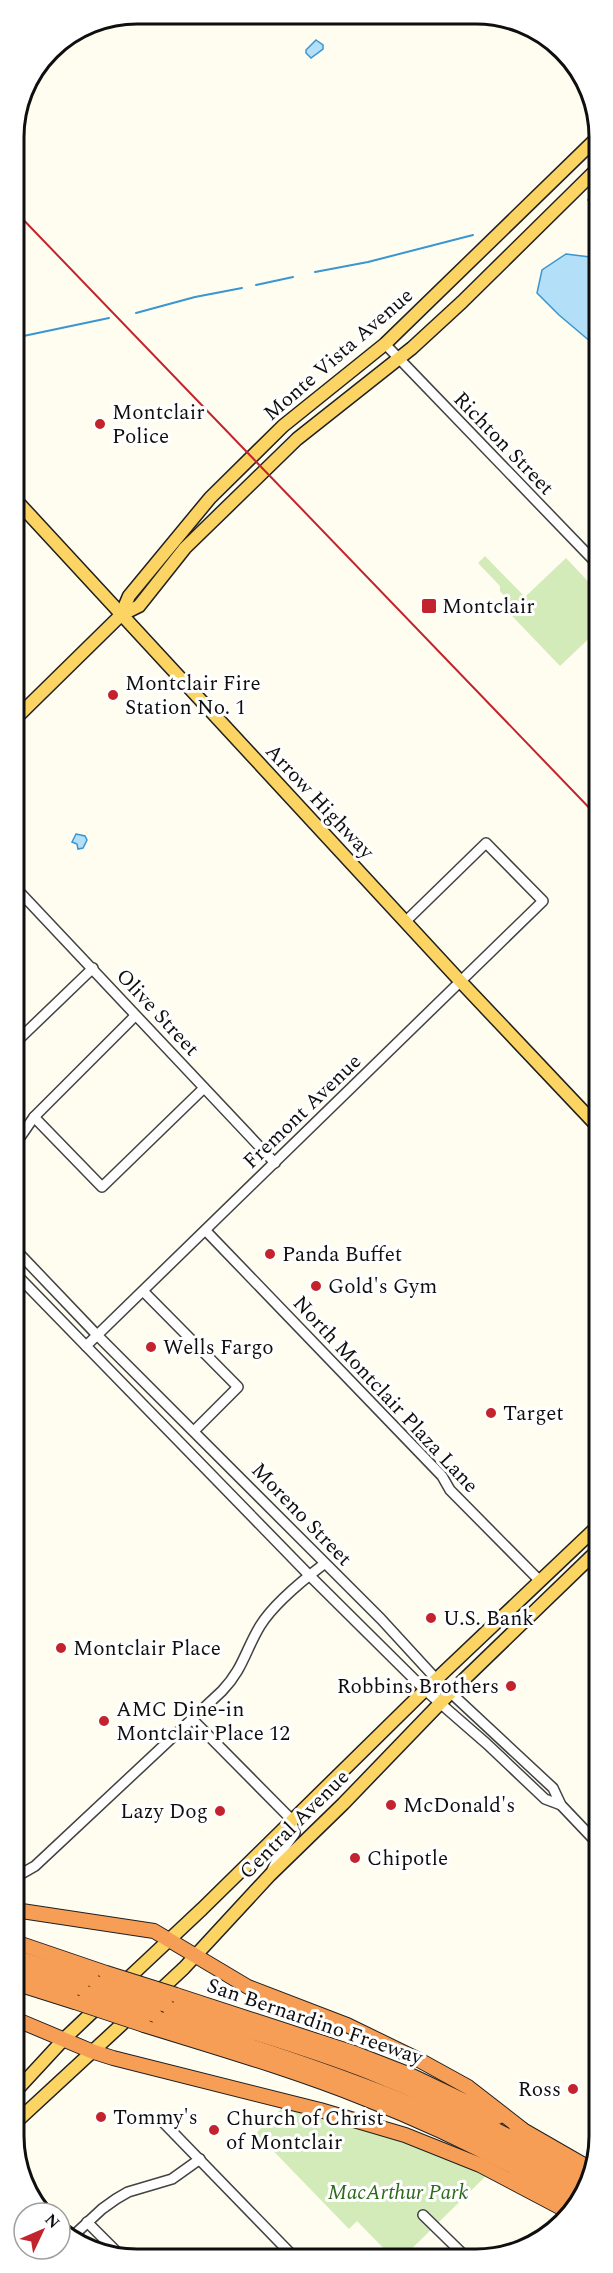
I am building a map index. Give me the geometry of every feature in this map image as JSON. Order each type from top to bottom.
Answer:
[{"type":"highway","points":[[24,1911],[154,1930],[248,1987],[347,2025],[419,2060],[468,2087],[522,2129]]},
{"type":"highway","name":"San Bernardino Freeway","points":[[24,1946],[101,1978],[176,1995],[354,2053],[429,2084],[522,2129],[585,2166]]},
{"type":"highway","points":[[24,1959],[101,1978],[160,2010],[391,2095],[482,2137],[575,2190]]},
{"type":"highway","points":[[24,1973],[144,2025],[365,2098],[467,2143],[570,2199]]},
{"type":"highway","points":[[24,1985],[160,2010],[318,2054],[415,2091],[511,2137],[581,2177]]},
{"type":"highway","points":[[24,2023],[91,2051],[383,2127],[469,2160],[563,2209]]},
{"type":"main road","name":"Monte Vista Avenue","points":[[121,615],[129,596],[210,498],[283,426],[385,344],[589,146]]},
{"type":"main road","name":"Monte Vista Avenue","points":[[24,710],[121,615],[139,606],[185,548],[297,439],[399,358],[462,302],[589,177]]},
{"type":"main road","name":"Arrow Highway","points":[[24,509],[460,982],[589,1117]]},
{"type":"main road","name":"Central Avenue","points":[[24,2082],[64,2039],[425,1690],[589,1535]]},
{"type":"main road","name":"Central Avenue","points":[[24,2114],[196,1955],[270,1875],[451,1692],[589,1559]]},
{"type":"street","name":"Richton Street","points":[[385,344],[589,556]]},
{"type":"street","name":"Fremont Avenue","points":[[86,1346],[543,902],[486,843],[405,922]]},
{"type":"street","name":"Olive Street","points":[[24,896],[275,1163]]},
{"type":"street","points":[[24,1034],[93,968]]},
{"type":"street","points":[[24,1132],[34,1117],[135,1016]]},
{"type":"street","points":[[34,1117],[102,1187],[204,1088]]},
{"type":"street","name":"North Montclair Plaza Lane","points":[[206,1231],[442,1476],[450,1490],[540,1581]]},
{"type":"street","name":"Moreno Street","points":[[24,1258],[97,1335],[381,1619],[437,1680],[553,1788],[561,1805],[589,1834]]},
{"type":"street","name":"Moreno Street","points":[[24,1282],[309,1575],[425,1690],[544,1799],[561,1805]]},
{"type":"street","points":[[143,1291],[238,1387],[194,1431]]},
{"type":"street","points":[[24,1873],[35,1866],[236,1676],[260,1626],[309,1575],[324,1564]]},
{"type":"street","points":[[192,1720],[291,1820],[295,1833],[281,1852],[270,1875]]},
{"type":"street","points":[[160,2119],[286,2249]]},
{"type":"street","points":[[77,2232],[116,2199],[129,2192],[172,2179],[200,2159]]},
{"type":"street","points":[[423,2215],[457,2249]]},
{"type":"street","points":[[87,2222],[111,2246]]},
{"type":"green space","points":[[485,556],[525,597],[566,558],[589,582],[589,638],[560,666],[512,616],[512,605],[500,591],[500,586],[478,563]]},
{"type":"green space","name":"MacArthur Park","points":[[285,2105],[385,2133],[488,2174],[411,2249],[384,2249],[357,2221],[349,2229],[256,2133]]},
{"type":"water","points":[[316,40],[323,45],[323,49],[311,58],[306,50]]},
{"type":"water","points":[[566,254],[589,257],[589,340],[537,293],[542,270]]},
{"type":"water","points":[[76,834],[85,836],[87,840],[83,848],[78,849],[77,844],[72,842]]},
{"type":"waterway","points":[[315,272],[368,262],[473,235]]},
{"type":"waterway","points":[[256,285],[293,277]]},
{"type":"waterway","points":[[136,313],[195,297],[242,288]]},
{"type":"waterway","points":[[24,336],[109,318]]},
{"type":"railway","points":[[24,220],[589,808]]},
{"type":"place","name":"Montclair Police","points":[[100,424]]},
{"type":"place","name":"Montclair","points":[[429,606]]},
{"type":"place","name":"Montclair Fire Station No. 1","points":[[113,695]]},
{"type":"place","name":"Panda Buffet","points":[[270,1254]]},
{"type":"place","name":"Gold's Gym","points":[[316,1286]]},
{"type":"place","name":"Wells Fargo","points":[[151,1347]]},
{"type":"place","name":"Target","points":[[491,1413]]},
{"type":"place","name":"U.S. Bank","points":[[431,1618]]},
{"type":"place","name":"Montclair Place","points":[[61,1648]]},
{"type":"place","name":"Robbins Brothers","points":[[511,1686]]},
{"type":"place","name":"AMC Dine-in Montclair Place 12","points":[[104,1721]]},
{"type":"place","name":"McDonald's","points":[[391,1805]]},
{"type":"place","name":"Lazy Dog","points":[[220,1811]]},
{"type":"place","name":"Chipotle","points":[[355,1858]]},
{"type":"place","name":"Ross","points":[[573,2089]]},
{"type":"place","name":"Tommy's","points":[[101,2117]]},
{"type":"place","name":"Church of Christ of Montclair","points":[[214,2130]]}]
